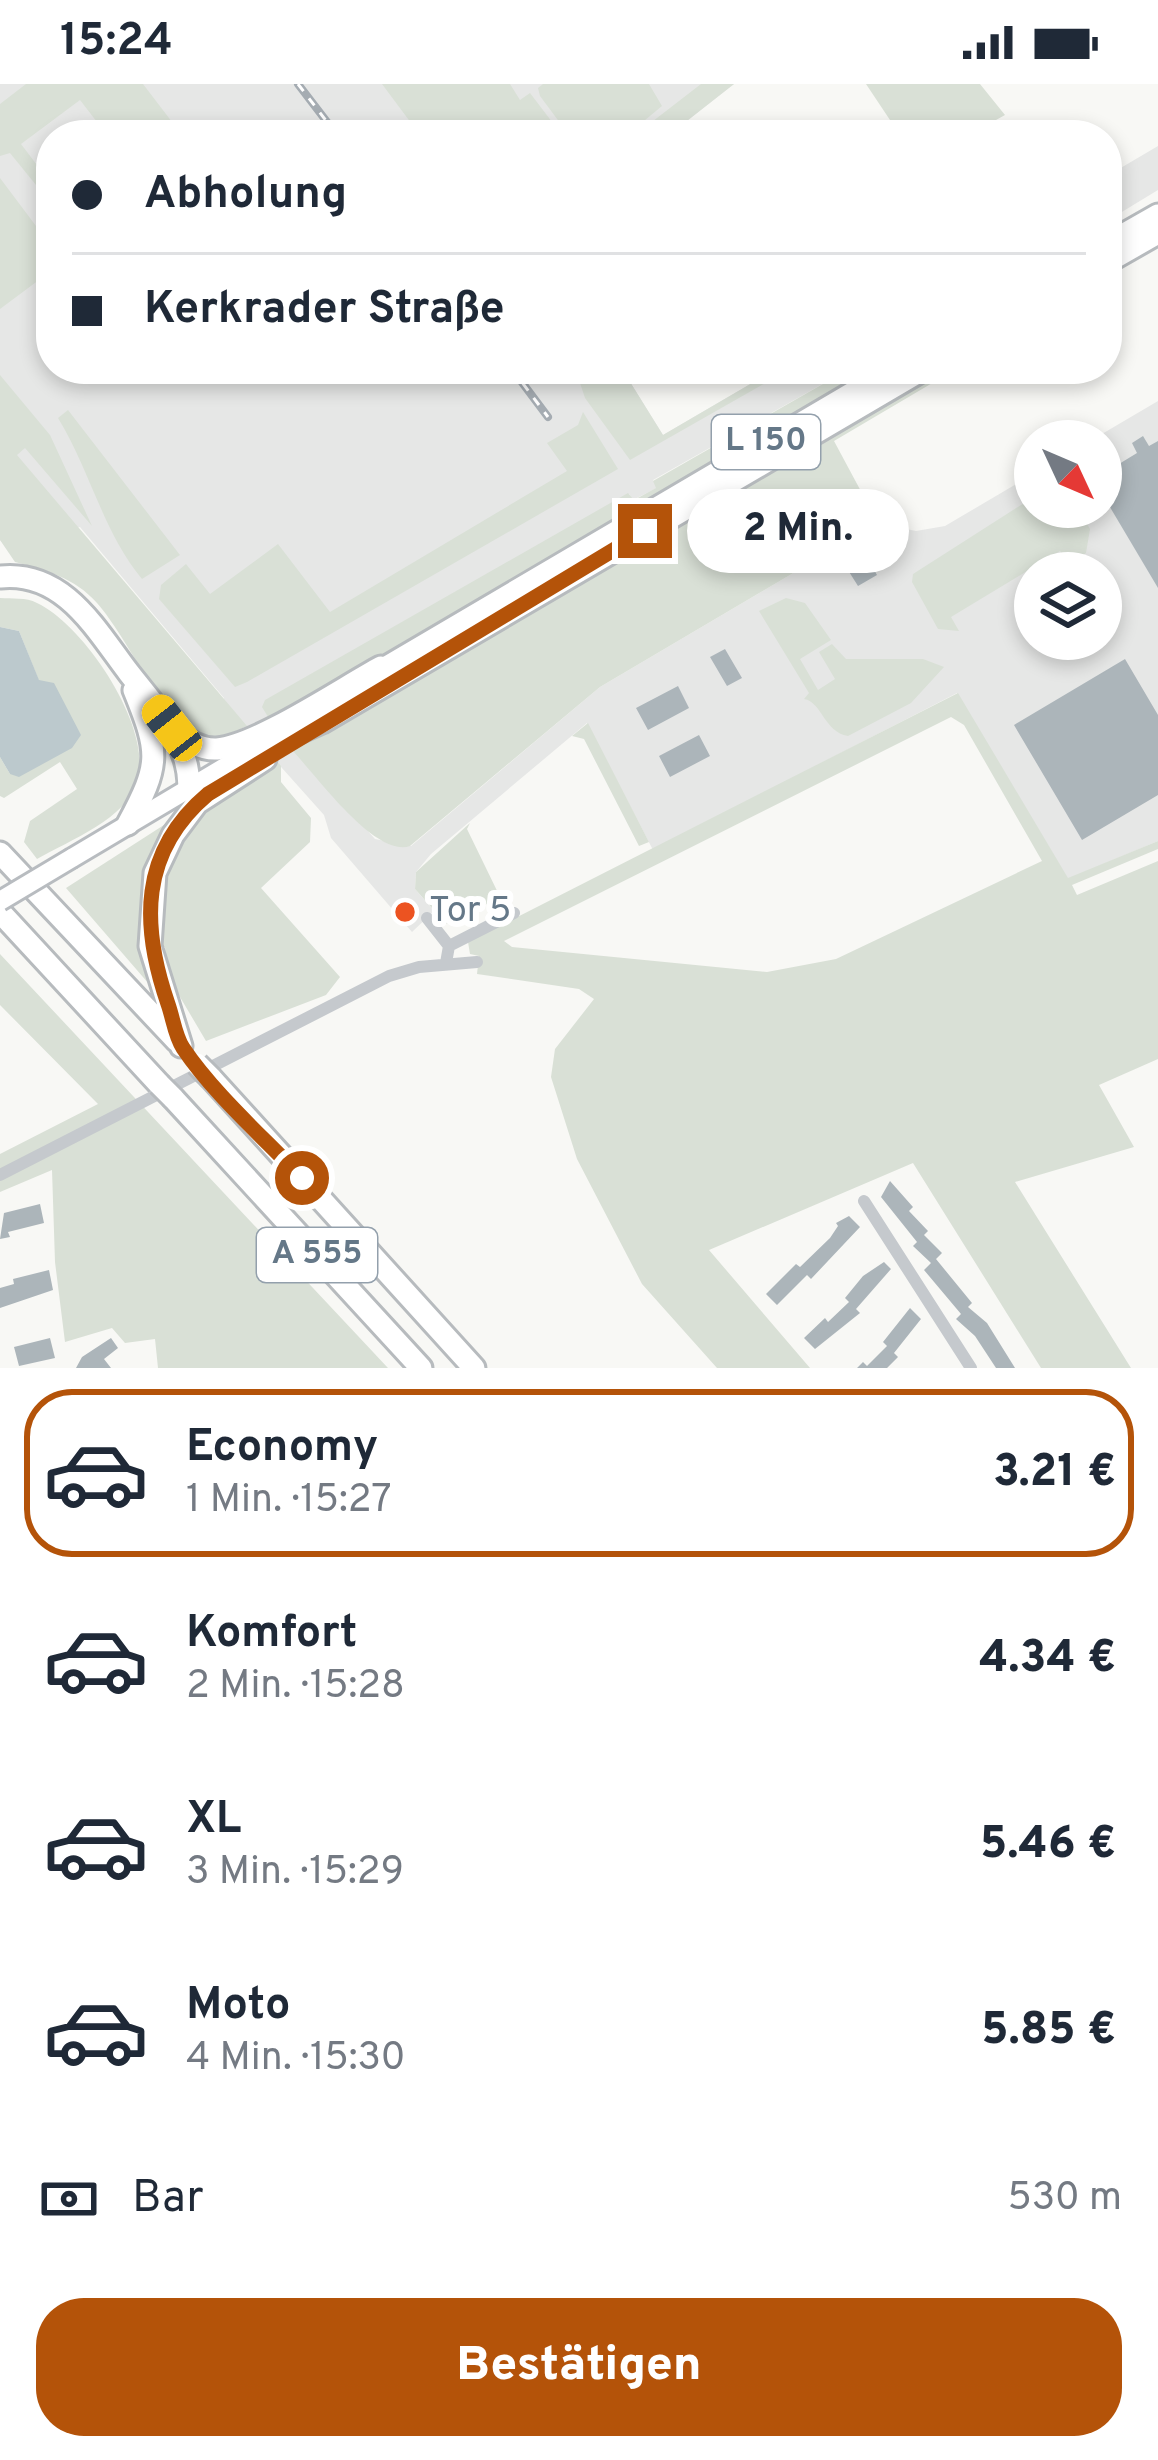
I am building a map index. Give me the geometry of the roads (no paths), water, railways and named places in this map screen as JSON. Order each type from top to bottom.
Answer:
[{"type":"highway","points":[[1122,235],[1158,215]]},
{"type":"highway","points":[[1122,253],[1158,232]]},
{"type":"highway","name":"L 150","points":[[240,758],[434,637],[867,384]]},
{"type":"highway","name":"L 150","points":[[240,758],[322,722],[898,384]]},
{"type":"highway","points":[[0,577],[30,579],[57,591],[99,630],[172,728],[189,761],[189,787]]},
{"type":"highway","points":[[172,728],[193,745],[215,749],[242,742],[434,637]]},
{"type":"highway","points":[[124,668],[149,728],[154,755],[152,779],[128,824]]},
{"type":"highway","points":[[181,1046],[150,946],[151,896],[163,853],[185,817],[208,794],[322,722]]},
{"type":"highway","points":[[0,837],[61,917]]},
{"type":"highway","name":"A 555","points":[[0,853],[474,1368]]},
{"type":"highway","name":"A 555","points":[[0,912],[421,1368]]},
{"type":"main road","name":"L 150","points":[[0,901],[240,758]]},
{"type":"street","points":[[449,946],[514,913]]},
{"type":"street","points":[[427,918],[449,946],[446,963]]},
{"type":"street","points":[[0,1175],[389,976],[446,963],[477,962]]},
{"type":"street","points":[[864,1201],[971,1368]]},
{"type":"railway","points":[[298,84],[326,120]]},
{"type":"railway","points":[[523,384],[548,417]]},
{"type":"place","name":"Tor 5","points":[[405,912]]}]
